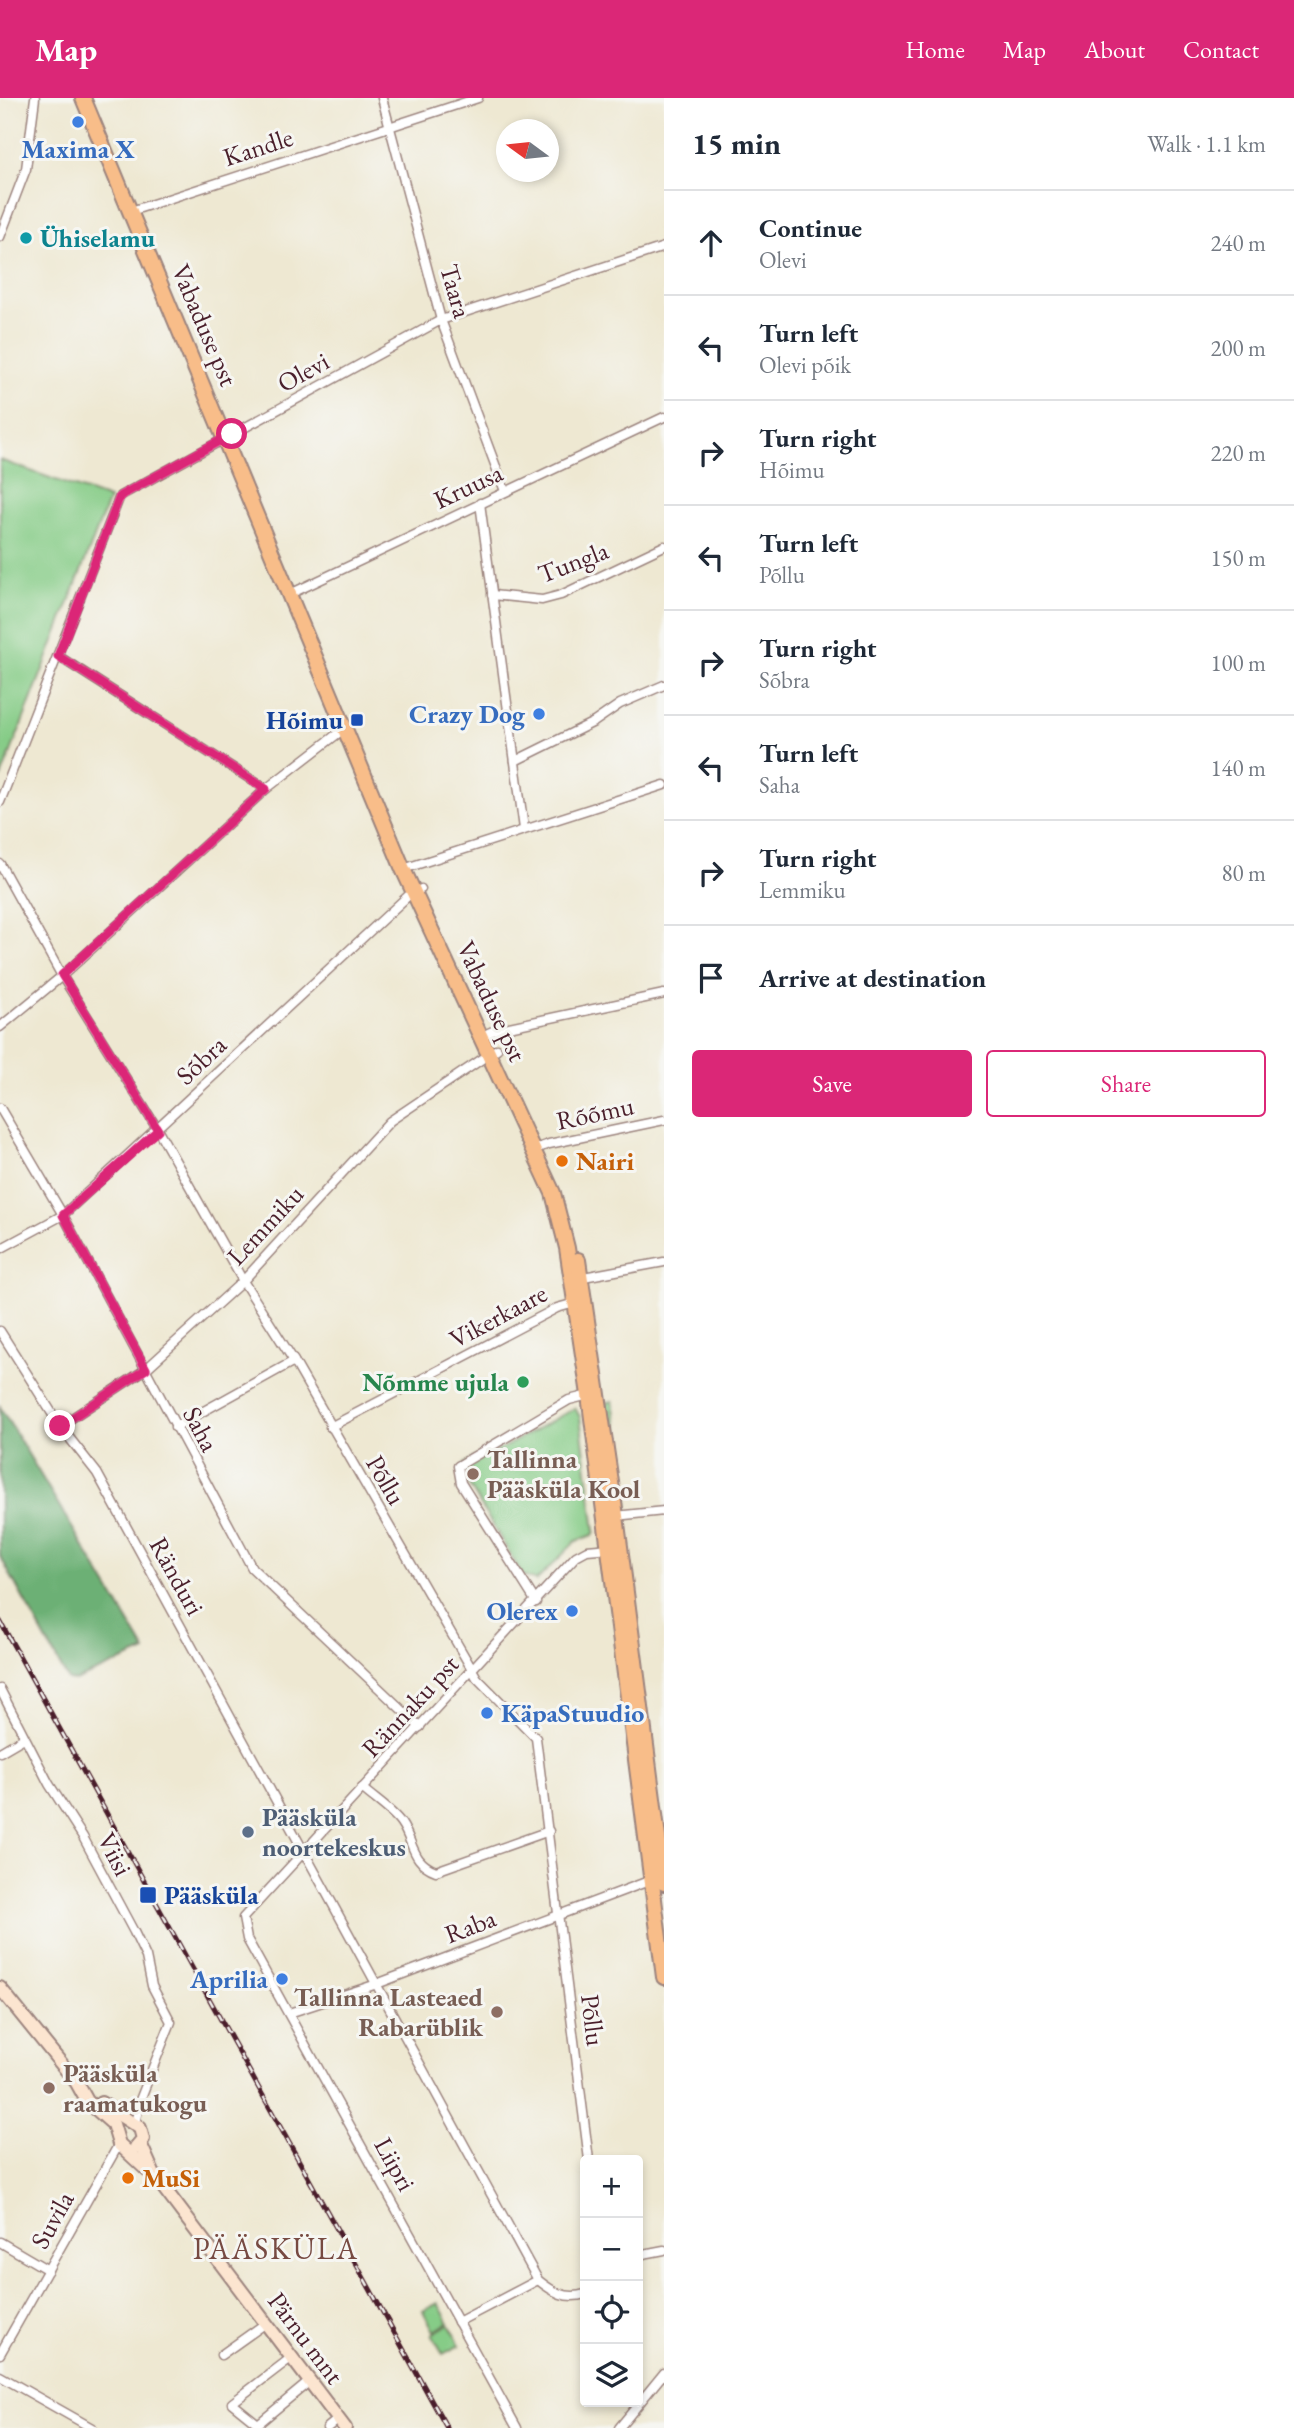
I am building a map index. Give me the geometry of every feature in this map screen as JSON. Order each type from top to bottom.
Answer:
[{"type":"highway","name":"Vabaduse pst","points":[[83,98],[135,209]]},
{"type":"highway","name":"Vabaduse pst","points":[[94,98],[135,209],[407,867]]},
{"type":"highway","name":"Vabaduse pst","points":[[293,592],[345,728],[538,1148],[558,1209],[576,1278],[594,1394],[661,1878],[664,1977]]},
{"type":"highway","name":"Vabaduse pst","points":[[576,1278],[575,1303],[594,1394]]},
{"type":"main road","name":"Pärnu mnt","points":[[0,1988],[77,2083],[87,2101],[113,2124],[121,2142],[154,2175],[342,2423]]},
{"type":"main road","name":"Pärnu mnt","points":[[77,2083],[85,2086],[112,2111],[133,2123],[143,2133],[141,2143],[154,2175]]},
{"type":"main road","points":[[133,2123],[120,2126],[121,2142],[141,2143]]},
{"type":"street","points":[[0,237],[26,169],[35,98]]},
{"type":"street","name":"Taara","points":[[382,98],[441,320],[505,491]]},
{"type":"street","name":"Kandle","points":[[135,209],[478,98]]},
{"type":"street","name":"Olevi","points":[[0,802],[120,496],[441,320],[664,247]]},
{"type":"street","name":"Kruusa","points":[[293,592],[664,417]]},
{"type":"street","points":[[480,503],[524,829]]},
{"type":"street","name":"Tungla","points":[[492,595],[541,600],[561,595],[664,546]]},
{"type":"street","points":[[58,656],[266,789]]},
{"type":"street","points":[[515,761],[594,722],[620,704],[664,685]]},
{"type":"street","points":[[0,1027],[62,975],[266,789],[345,728]]},
{"type":"street","points":[[407,867],[664,785]]},
{"type":"street","name":"Põllu","points":[[0,864],[62,975],[158,1130],[243,1281],[294,1362],[472,1669],[536,1738],[588,2155]]},
{"type":"street","name":"Sõbra","points":[[0,1249],[63,1215],[418,890]]},
{"type":"street","points":[[485,1034],[664,994]]},
{"type":"street","name":"Lemmiku","points":[[60,1426],[146,1369],[243,1281],[390,1121],[493,1051]]},
{"type":"street","name":"Saha","points":[[0,1108],[63,1215],[252,1568],[420,1727]]},
{"type":"street","name":"Rõõmu","points":[[538,1148],[664,1120]]},
{"type":"street","name":"Vikerkaare","points":[[576,1278],[664,1262]]},
{"type":"street","name":"Vikerkaare","points":[[330,1427],[557,1308],[575,1303]]},
{"type":"street","name":"Ränduri","points":[[0,1331],[60,1426],[97,1473],[303,1851]]},
{"type":"street","points":[[175,1427],[294,1362]]},
{"type":"street","points":[[536,1602],[461,1483],[458,1466],[569,1400],[594,1394]]},
{"type":"street","points":[[611,1517],[664,1511]]},
{"type":"street","name":"Rännaku pst","points":[[243,1918],[576,1556],[587,1550],[615,1547]]},
{"type":"street","name":"Viisi","points":[[0,1689],[24,1738],[134,1932],[146,1957],[152,1986],[171,2022],[133,2123]]},
{"type":"street","points":[[0,1752],[24,1738]]},
{"type":"street","points":[[362,1788],[400,1822],[414,1855],[424,1867],[436,1871],[549,1831]]},
{"type":"street","points":[[303,1851],[374,1985],[538,2280],[550,2290],[565,2296],[580,2294]]},
{"type":"street","name":"Raba","points":[[289,2013],[374,1985],[661,1878]]},
{"type":"street","name":"Liipri","points":[[243,1918],[247,1939],[517,2428]]},
{"type":"street","name":"Suvila","points":[[0,2354],[121,2142]]},
{"type":"street","points":[[0,2242],[48,2270]]},
{"type":"street","points":[[643,2254],[664,2250]]},
{"type":"street","points":[[458,2322],[538,2280]]},
{"type":"street","points":[[221,2355],[266,2323]]},
{"type":"street","points":[[292,2357],[232,2403],[257,2426],[310,2381]]},
{"type":"street","points":[[619,2428],[664,2373]]},
{"type":"street","points":[[0,2376],[92,2428]]},
{"type":"street","points":[[327,2428],[342,2423]]},
{"type":"green space","points":[[0,460],[109,499],[0,780]]},
{"type":"green space","points":[[613,1401],[627,1507],[620,1505],[605,1403]]},
{"type":"green space","points":[[0,1407],[146,1651],[75,1681],[68,1680],[0,1556]]},
{"type":"green space","points":[[575,1408],[580,1417],[595,1531],[593,1535],[576,1541],[536,1581],[523,1576],[461,1472],[464,1464],[487,1450],[490,1455]]},
{"type":"green space","points":[[438,2303],[449,2323],[434,2331],[423,2311]]},
{"type":"green space","points":[[449,2324],[460,2345],[443,2354],[432,2334]]},
{"type":"railway","points":[[0,1621],[447,2428]]},
{"type":"place","name":"Maxima X","points":[[78,122]]},
{"type":"place","name":"Ühiselamu","points":[[26,238]]},
{"type":"place","name":"Crazy Dog","points":[[539,714]]},
{"type":"place","name":"Hõimu","points":[[357,720]]},
{"type":"place","name":"Nairi","points":[[562,1161]]},
{"type":"place","name":"Nõmme ujula","points":[[523,1382]]},
{"type":"place","name":"Tallinna Pääsküla Kool","points":[[473,1474]]},
{"type":"place","name":"Olerex","points":[[572,1611]]},
{"type":"place","name":"KäpaStuudio","points":[[487,1713]]},
{"type":"place","name":"Pääsküla noortekeskus","points":[[248,1832]]},
{"type":"place","name":"Pääsküla","points":[[148,1895]]},
{"type":"place","name":"Aprilia","points":[[282,1979]]},
{"type":"place","name":"Tallinna Lasteaed Rabarüblik","points":[[497,2012]]},
{"type":"place","name":"Pääsküla raamatukogu","points":[[49,2088]]},
{"type":"place","name":"MuSi","points":[[128,2178]]},
{"type":"district","name":"PÄÄSKÜLA","points":[[276,2248]]},
{"type":"route","points":[[60,1426],[146,1369],[63,1215],[158,1130],[62,975],[266,789],[58,656],[120,496],[232,434]]}]
